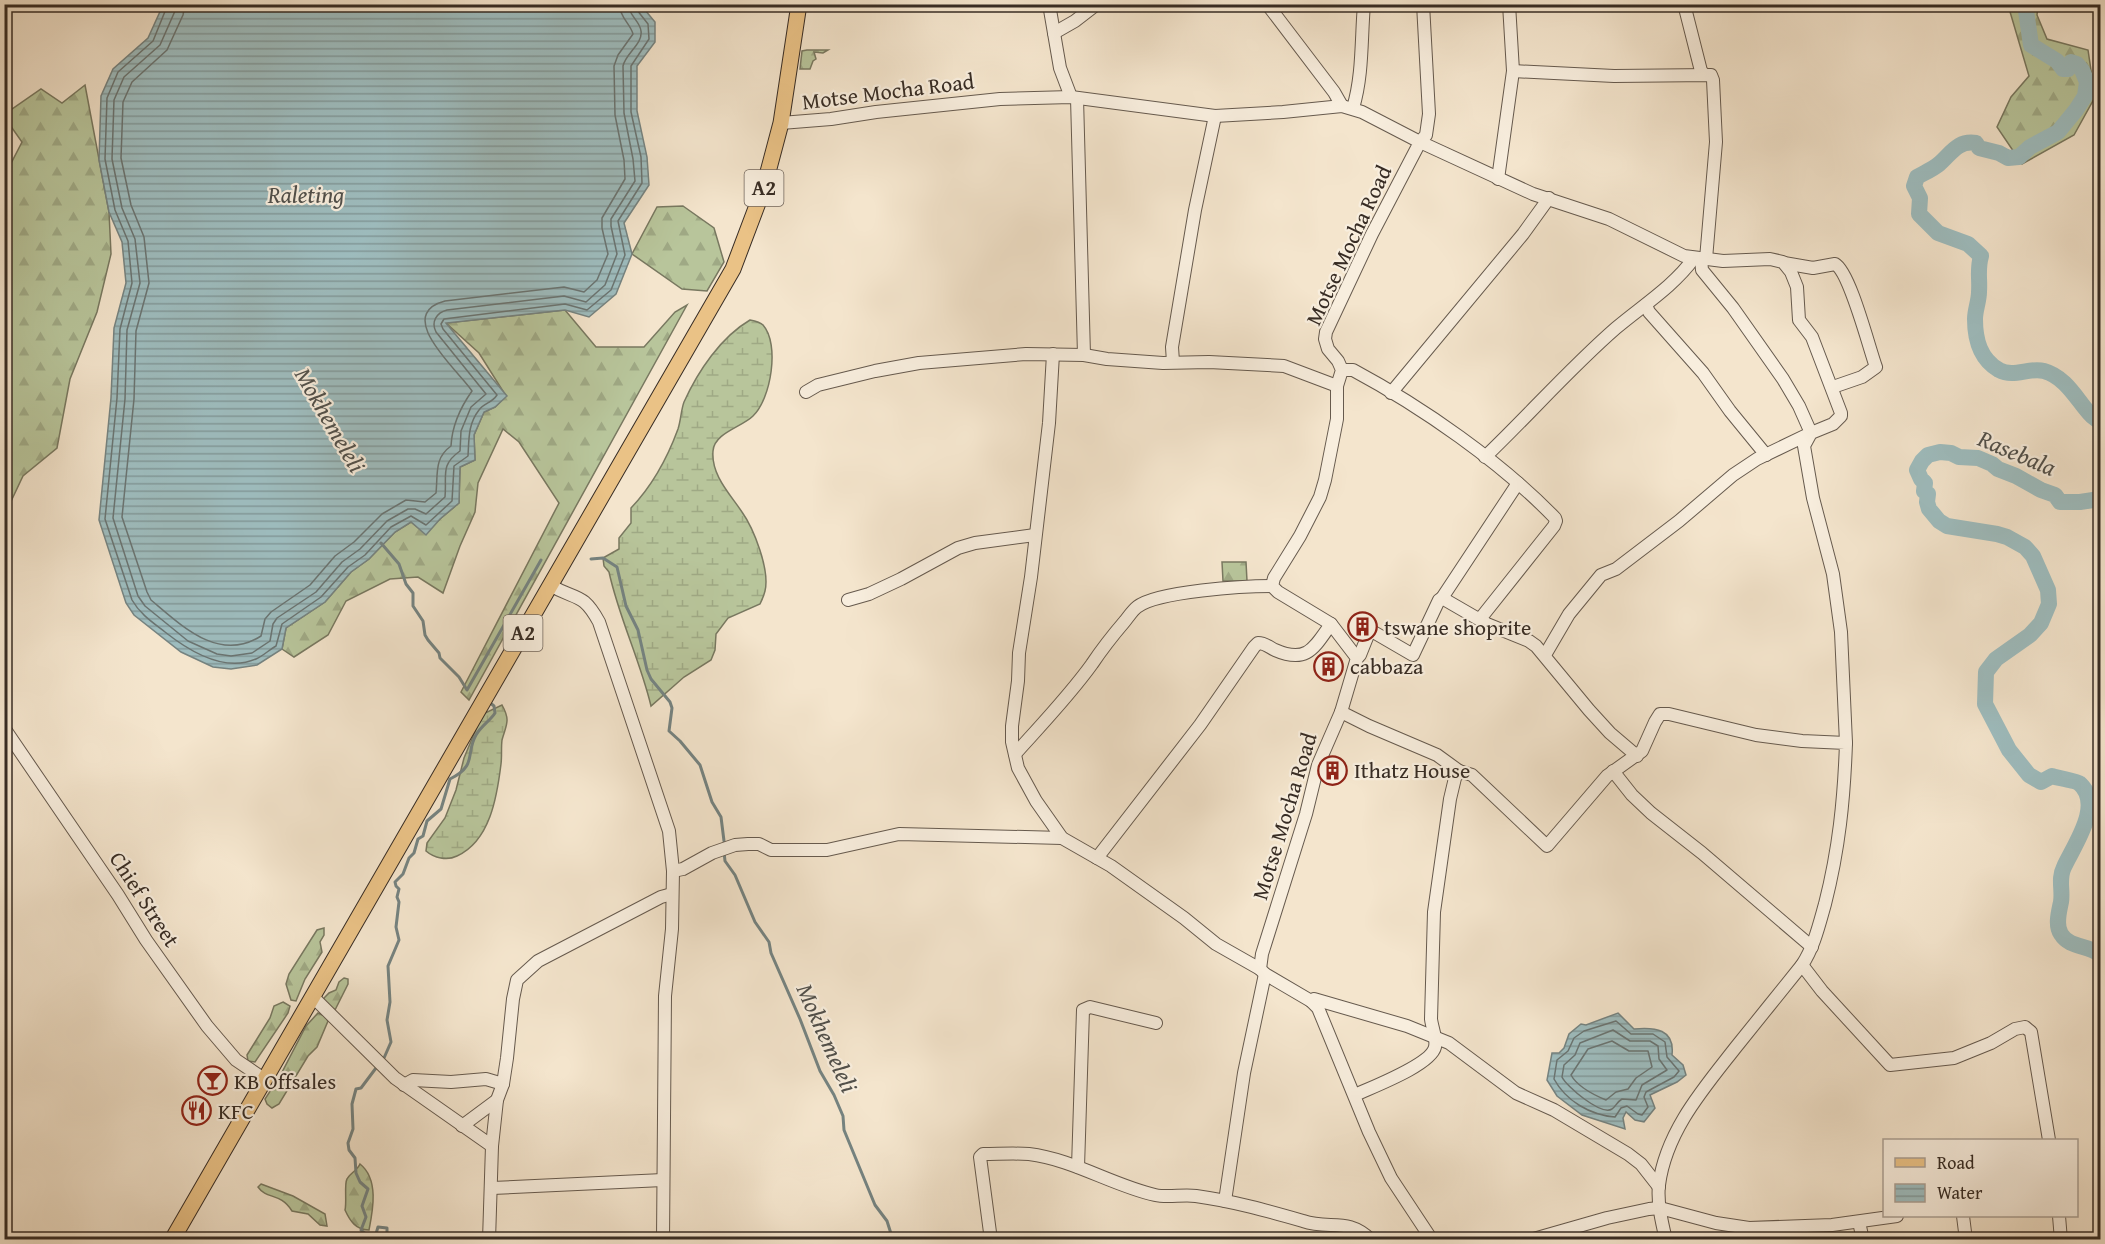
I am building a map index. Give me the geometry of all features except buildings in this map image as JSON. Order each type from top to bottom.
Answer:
[{"type":"main road","name":"A2","points":[[172,1239],[733,269],[764,187],[781,123],[799,4]]},
{"type":"street","points":[[1049,4],[1060,68],[1074,97],[1084,355]]},
{"type":"street","points":[[1054,33],[1097,4]]},
{"type":"street","points":[[1267,4],[1348,107],[1498,179],[1609,219],[1684,256],[1723,261],[1770,259],[1812,268],[1835,264],[1844,272],[1875,367],[1862,377],[1833,387]]},
{"type":"street","points":[[1348,107],[1357,94],[1364,4]]},
{"type":"street","name":"Motse Mocha Road","points":[[1342,370],[1328,349],[1325,339],[1326,332],[1372,234],[1419,142],[1426,135],[1429,114],[1423,4]]},
{"type":"street","points":[[1498,179],[1513,71],[1509,4]]},
{"type":"street","points":[[1684,4],[1701,71],[1705,75]]},
{"type":"street","points":[[1513,71],[1614,76],[1710,75],[1713,80],[1716,142],[1701,258],[1702,270],[1783,379],[1799,406],[1810,434],[1804,447],[1813,498],[1833,574],[1841,632],[1846,743],[1844,801],[1836,861],[1812,946],[1802,965],[1700,1091],[1677,1130],[1663,1168],[1659,1187],[1665,1239]]},
{"type":"street","name":"Motse Mocha Road","points":[[781,123],[1000,99],[1074,97],[1215,116],[1348,107]]},
{"type":"street","points":[[1173,362],[1172,347],[1194,210],[1215,116]]},
{"type":"street","points":[[1391,393],[1523,234],[1549,198]]},
{"type":"street","points":[[1485,457],[1616,328],[1701,258]]},
{"type":"street","points":[[1545,656],[1569,614],[1595,579],[1616,568],[1679,521],[1733,475],[1766,455],[1833,424],[1841,416],[1833,387],[1812,337],[1800,320],[1797,287],[1791,272],[1783,262]]},
{"type":"street","points":[[1646,305],[1649,312],[1703,374],[1766,455]]},
{"type":"street","points":[[1053,354],[1049,423],[1031,577],[1019,653],[1012,726],[1014,754],[1025,783],[1062,838],[1111,866],[1216,944],[1311,1001],[1323,1018],[1368,1132],[1391,1178],[1432,1239]]},
{"type":"street","points":[[806,392],[818,385],[919,363],[995,356],[1053,354],[1084,355],[1116,360],[1284,366],[1337,386]]},
{"type":"street","points":[[1272,586],[1274,578],[1300,536],[1320,497],[1337,419],[1337,386],[1342,370],[1353,370],[1432,418],[1485,457],[1518,483],[1556,521],[1480,619]]},
{"type":"street","points":[[1518,483],[1442,598],[1480,619],[1529,641],[1545,656],[1589,711],[1637,756]]},
{"type":"street","points":[[848,600],[869,594],[901,579],[958,548],[975,543],[1035,535]]},
{"type":"street","points":[[550,585],[578,597],[590,606],[598,622],[669,831],[673,871],[672,929],[665,996],[663,1239]]},
{"type":"street","points":[[1014,754],[1056,707],[1137,606],[1153,599],[1230,588],[1272,586],[1331,624],[1357,658]]},
{"type":"street","name":"Motse Mocha Road","points":[[1224,1201],[1262,972],[1262,954],[1306,814],[1318,765],[1341,712],[1357,658],[1370,630],[1413,655],[1442,598]]},
{"type":"street","points":[[1096,858],[1200,724],[1258,643],[1288,654],[1305,655],[1315,646],[1331,624]]},
{"type":"street","points":[[1341,712],[1437,755],[1459,771],[1472,775],[1547,846],[1613,771],[1637,756],[1657,718],[1664,713],[1756,735],[1802,741],[1846,743]]},
{"type":"street","name":"Chief Street","points":[[4,728],[207,1026],[236,1060],[264,1079]]},
{"type":"street","points":[[1355,1095],[1425,1060],[1435,1049],[1431,1019],[1434,912],[1450,799],[1459,771]]},
{"type":"street","points":[[1613,771],[1632,795],[1651,813],[1812,946]]},
{"type":"street","points":[[673,871],[683,869],[712,853],[735,845],[759,844],[771,850],[827,850],[899,834],[1062,838]]},
{"type":"street","points":[[489,1239],[492,1146],[497,1100],[503,1084],[517,980],[538,961],[661,897],[672,894]]},
{"type":"street","points":[[1802,965],[1822,991],[1890,1065],[1954,1058],[1991,1043],[2015,1029],[2025,1027],[2031,1032],[2049,1139]]},
{"type":"street","points":[[312,996],[404,1085],[492,1146]]},
{"type":"street","points":[[1311,1001],[1321,1000],[1435,1036],[1449,1043],[1515,1093],[1554,1110],[1628,1154],[1641,1164],[1659,1187]]},
{"type":"street","points":[[1077,1167],[1083,1010],[1090,1007],[1156,1023]]},
{"type":"street","points":[[404,1085],[413,1080],[451,1082],[486,1079],[503,1084]]},
{"type":"street","points":[[462,1126],[497,1100]]},
{"type":"street","points":[[992,1239],[981,1155],[1030,1154],[1077,1167],[1158,1196],[1188,1195],[1266,1209],[1316,1225],[1350,1226],[1362,1231],[1371,1239]]},
{"type":"street","points":[[492,1188],[663,1180]]},
{"type":"street","points":[[1530,1239],[1607,1218],[1660,1208],[1716,1223],[1743,1227],[1788,1227],[1859,1222],[1886,1217]]},
{"type":"street","points":[[1963,1217],[1966,1239]]},
{"type":"street","points":[[2059,1217],[2061,1239]]},
{"type":"street","points":[[1859,1222],[1863,1239]]},
{"type":"green space","points":[[2008,5],[2038,5],[2037,15],[2047,39],[2088,50],[2095,97],[2074,135],[2022,164],[1997,127],[2011,97],[2029,76]]},
{"type":"green space","points":[[828,50],[823,53],[814,52],[816,59],[810,69],[800,69],[802,51]]},
{"type":"green space","points":[[85,85],[109,212],[111,254],[97,312],[70,379],[57,448],[23,476],[5,514],[4,177],[22,142],[5,118],[5,114],[41,89],[62,103]]},
{"type":"green space","points":[[683,206],[714,228],[724,262],[707,291],[682,289],[632,254],[657,207]]},
{"type":"green space","points":[[687,305],[469,700],[461,692],[559,503],[519,442],[503,429],[478,483],[475,512],[443,593],[418,577],[390,579],[346,601],[328,635],[294,657],[282,649],[286,628],[325,602],[351,572],[369,559],[395,532],[411,522],[426,534],[459,503],[460,467],[475,460],[474,435],[484,412],[495,407],[506,396],[479,353],[446,323],[565,310],[596,347],[644,347],[675,312]]},
{"type":"green space","points":[[750,320],[762,324],[768,334],[772,358],[769,385],[765,397],[753,416],[718,439],[713,451],[713,460],[722,484],[747,519],[756,539],[765,572],[765,591],[760,604],[728,618],[716,634],[715,650],[711,660],[684,677],[651,706],[603,558],[619,549],[619,538],[631,523],[631,508],[653,481],[669,451],[678,429],[684,402],[696,378],[720,345]]},
{"type":"green space","points":[[1222,562],[1246,562],[1247,581],[1223,581]]},
{"type":"green space","points":[[502,705],[507,723],[502,740],[499,777],[490,817],[477,840],[468,849],[453,858],[433,855],[426,851],[427,843],[445,818],[456,790],[464,758],[479,722],[485,713]]},
{"type":"green space","points":[[324,928],[324,935],[320,942],[322,952],[305,979],[296,1001],[291,1000],[286,984],[289,974],[317,930]]},
{"type":"green space","points":[[344,978],[348,979],[348,984],[335,1010],[324,1003],[324,998],[336,990],[339,982]]},
{"type":"green space","points":[[283,1002],[290,1006],[288,1013],[255,1062],[248,1061],[247,1055],[270,1018],[274,1006]]},
{"type":"green space","points":[[318,1013],[325,1016],[328,1021],[317,1047],[308,1056],[279,1104],[272,1108],[265,1099],[280,1076],[306,1026]]},
{"type":"green space","points":[[360,1164],[366,1170],[372,1186],[373,1204],[369,1230],[354,1224],[345,1210],[346,1181]]},
{"type":"green space","points":[[261,1184],[293,1196],[325,1214],[327,1226],[320,1225],[308,1214],[292,1211],[283,1201],[265,1194],[258,1187]]},
{"type":"water","name":"Raleting","points":[[640,4],[655,22],[655,42],[637,66],[637,111],[647,157],[649,185],[624,223],[632,254],[616,294],[589,317],[565,310],[446,323],[507,396],[495,407],[484,412],[474,435],[475,460],[460,467],[459,503],[426,535],[411,522],[395,532],[369,559],[351,572],[325,602],[286,628],[282,649],[257,665],[231,669],[213,667],[181,652],[134,615],[126,603],[99,520],[111,398],[114,328],[126,283],[122,242],[109,212],[99,160],[101,96],[113,69],[148,38],[163,5]]},
{"type":"water","points":[[1618,1013],[1634,1029],[1656,1029],[1667,1035],[1672,1046],[1672,1055],[1683,1065],[1686,1075],[1650,1095],[1655,1108],[1644,1122],[1635,1120],[1626,1112],[1623,1118],[1625,1129],[1582,1115],[1557,1096],[1547,1080],[1552,1053],[1559,1053],[1564,1048],[1569,1034],[1581,1024],[1586,1025]]},
{"type":"waterway","name":"Rasebala","points":[[2025,4],[2031,45],[2057,61],[2063,69],[2068,69],[2071,62],[2077,64],[2087,82],[2085,96],[2058,132],[2030,147],[2019,157],[2008,158],[1979,148],[1976,143],[1959,146],[1937,166],[1917,177],[1914,186],[1920,198],[1919,214],[1938,233],[1968,244],[1981,256],[1975,327],[1980,348],[1987,360],[2005,372],[2038,370],[2052,374],[2065,384],[2100,423]]},
{"type":"waterway","name":"Rasebala","points":[[2100,499],[2060,502],[2055,495],[1998,469],[1992,464],[1978,458],[1959,457],[1951,453],[1940,452],[1928,455],[1917,470],[1925,483],[1924,491],[1928,494],[1929,509],[1939,521],[1947,526],[2007,537],[2025,547],[2033,556],[2048,590],[2049,604],[2041,623],[2030,635],[1996,659],[1986,672],[1985,704],[2009,750],[2029,775],[2041,782],[2052,776],[2075,781],[2086,792],[2089,802],[2085,825],[2061,876],[2058,923],[2059,930],[2065,939],[2100,955]]},
{"type":"waterway","name":"Mokhemeleli","points":[[381,543],[399,564],[406,584],[413,593],[413,606],[423,621],[425,635],[439,653],[440,658],[459,677],[467,690],[541,560]]},
{"type":"waterway","name":"Mokhemeleli","points":[[591,559],[603,558],[617,567],[626,606],[638,630],[647,670],[672,708],[669,731],[700,765],[712,802],[721,817],[724,841]]},
{"type":"waterway","points":[[384,1058],[391,1042],[387,1020],[390,1002],[388,966],[399,940],[396,927],[399,889],[395,882],[403,874],[409,858],[414,853],[418,839],[423,836],[427,821],[441,809],[450,779],[459,774],[468,764],[476,735],[495,713],[494,706],[489,702]]},
{"type":"waterway","name":"Mokhemeleli","points":[[724,852],[725,861],[735,875],[755,922],[769,942],[771,953],[820,1071],[843,1116],[844,1130],[875,1205],[887,1221],[893,1240]]},
{"type":"waterway","points":[[376,1068],[361,1088],[356,1089],[352,1104],[353,1129],[348,1143],[349,1150],[355,1158],[356,1173],[360,1182],[368,1189],[362,1206],[366,1217],[361,1230],[369,1237],[375,1237],[378,1227],[387,1228],[389,1240]]},
{"type":"place","name":"tswane shoprite","points":[[1363,627]]},
{"type":"place","name":"cabbaza","points":[[1329,666]]},
{"type":"place","name":"Ithatz House","points":[[1333,770]]},
{"type":"place","name":"KB Offsales","points":[[213,1081]]},
{"type":"place","name":"KFC","points":[[197,1111]]}]
